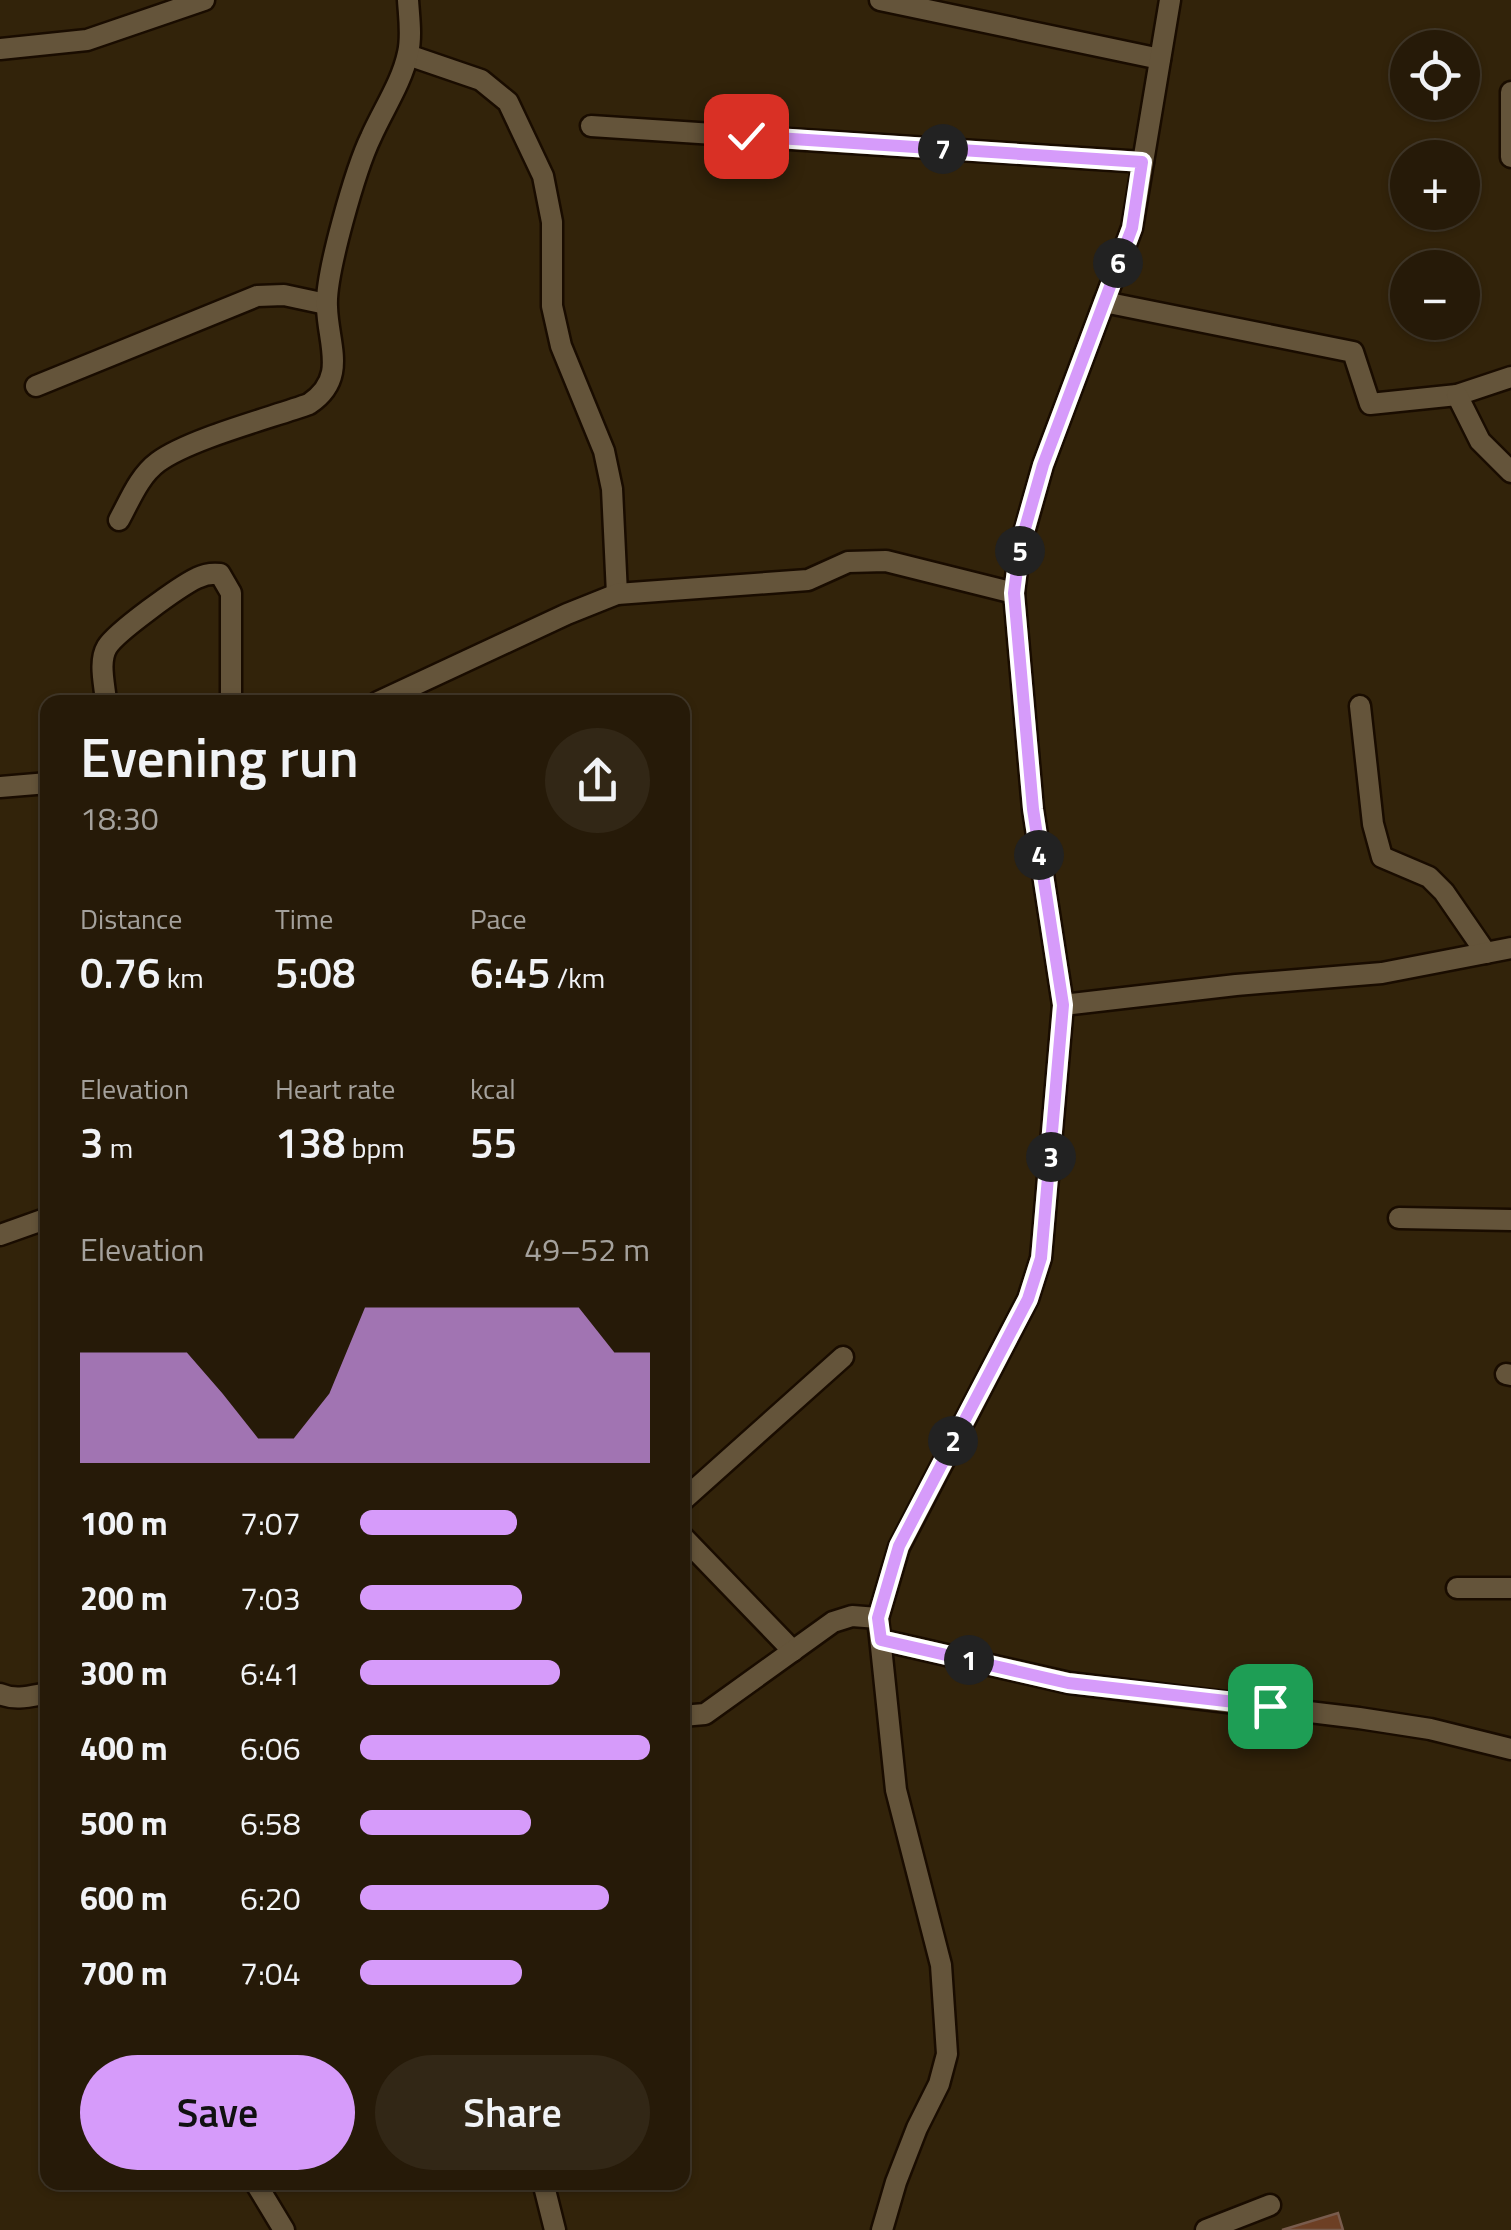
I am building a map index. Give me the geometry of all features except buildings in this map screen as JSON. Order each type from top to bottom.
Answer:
[{"type":"street","points":[[0,49],[87,40],[204,0]]},
{"type":"street","points":[[118,520],[143,477],[158,462],[310,404],[324,394],[334,362],[326,304],[361,162],[408,55],[408,0]]},
{"type":"street","points":[[880,0],[912,3],[1160,59]]},
{"type":"street","points":[[882,2230],[896,2182],[947,2054],[941,1966],[896,1790],[878,1618],[899,1546],[1028,1299],[1041,1258],[1063,1005],[1033,809],[1014,593],[1020,546],[1043,465],[1132,228],[1170,0]]},
{"type":"street","points":[[408,55],[480,80],[508,102],[543,176],[552,222],[552,306],[561,346],[604,451],[612,490],[617,594]]},
{"type":"street","points":[[1511,92],[1511,157]]},
{"type":"street","points":[[591,126],[1142,162]]},
{"type":"street","points":[[36,386],[257,296],[284,295],[326,304]]},
{"type":"street","points":[[1104,302],[1353,352],[1370,404],[1456,395],[1511,377]]},
{"type":"street","points":[[1456,395],[1480,441],[1511,472]]},
{"type":"street","points":[[393,695],[617,594],[808,580],[848,562],[868,560],[1014,593]]},
{"type":"street","points":[[106,695],[103,660],[107,647],[194,578],[209,573],[220,574],[231,593],[231,695]]},
{"type":"street","points":[[1360,706],[1372,824],[1382,857],[1428,877],[1444,892],[1486,953]]},
{"type":"street","points":[[0,787],[40,784]]},
{"type":"street","points":[[1063,1005],[1382,973],[1511,948]]},
{"type":"street","points":[[1399,1218],[1511,1220]]},
{"type":"street","points":[[0,1236],[40,1221]]},
{"type":"street","points":[[690,1494],[843,1357]]},
{"type":"street","points":[[690,1544],[792,1650]]},
{"type":"street","points":[[1456,1588],[1511,1588]]},
{"type":"street","points":[[690,1715],[705,1714],[833,1622],[852,1616],[878,1618]]},
{"type":"street","points":[[881,1640],[1068,1683],[1359,1718],[1430,1729],[1511,1749]]},
{"type":"street","points":[[0,1694],[9,1698],[40,1694]]},
{"type":"street","points":[[259,2190],[284,2230]]},
{"type":"street","points":[[545,2190],[555,2230]]},
{"type":"street","points":[[1206,2230],[1270,2206]]},
{"type":"route","points":[[746,136],[1142,162],[1132,228],[1043,465],[1020,546],[1014,593],[1033,809],[1063,1005],[1041,1258],[1028,1299],[899,1546],[878,1618],[881,1640],[1068,1683],[1270,1706]]}]
